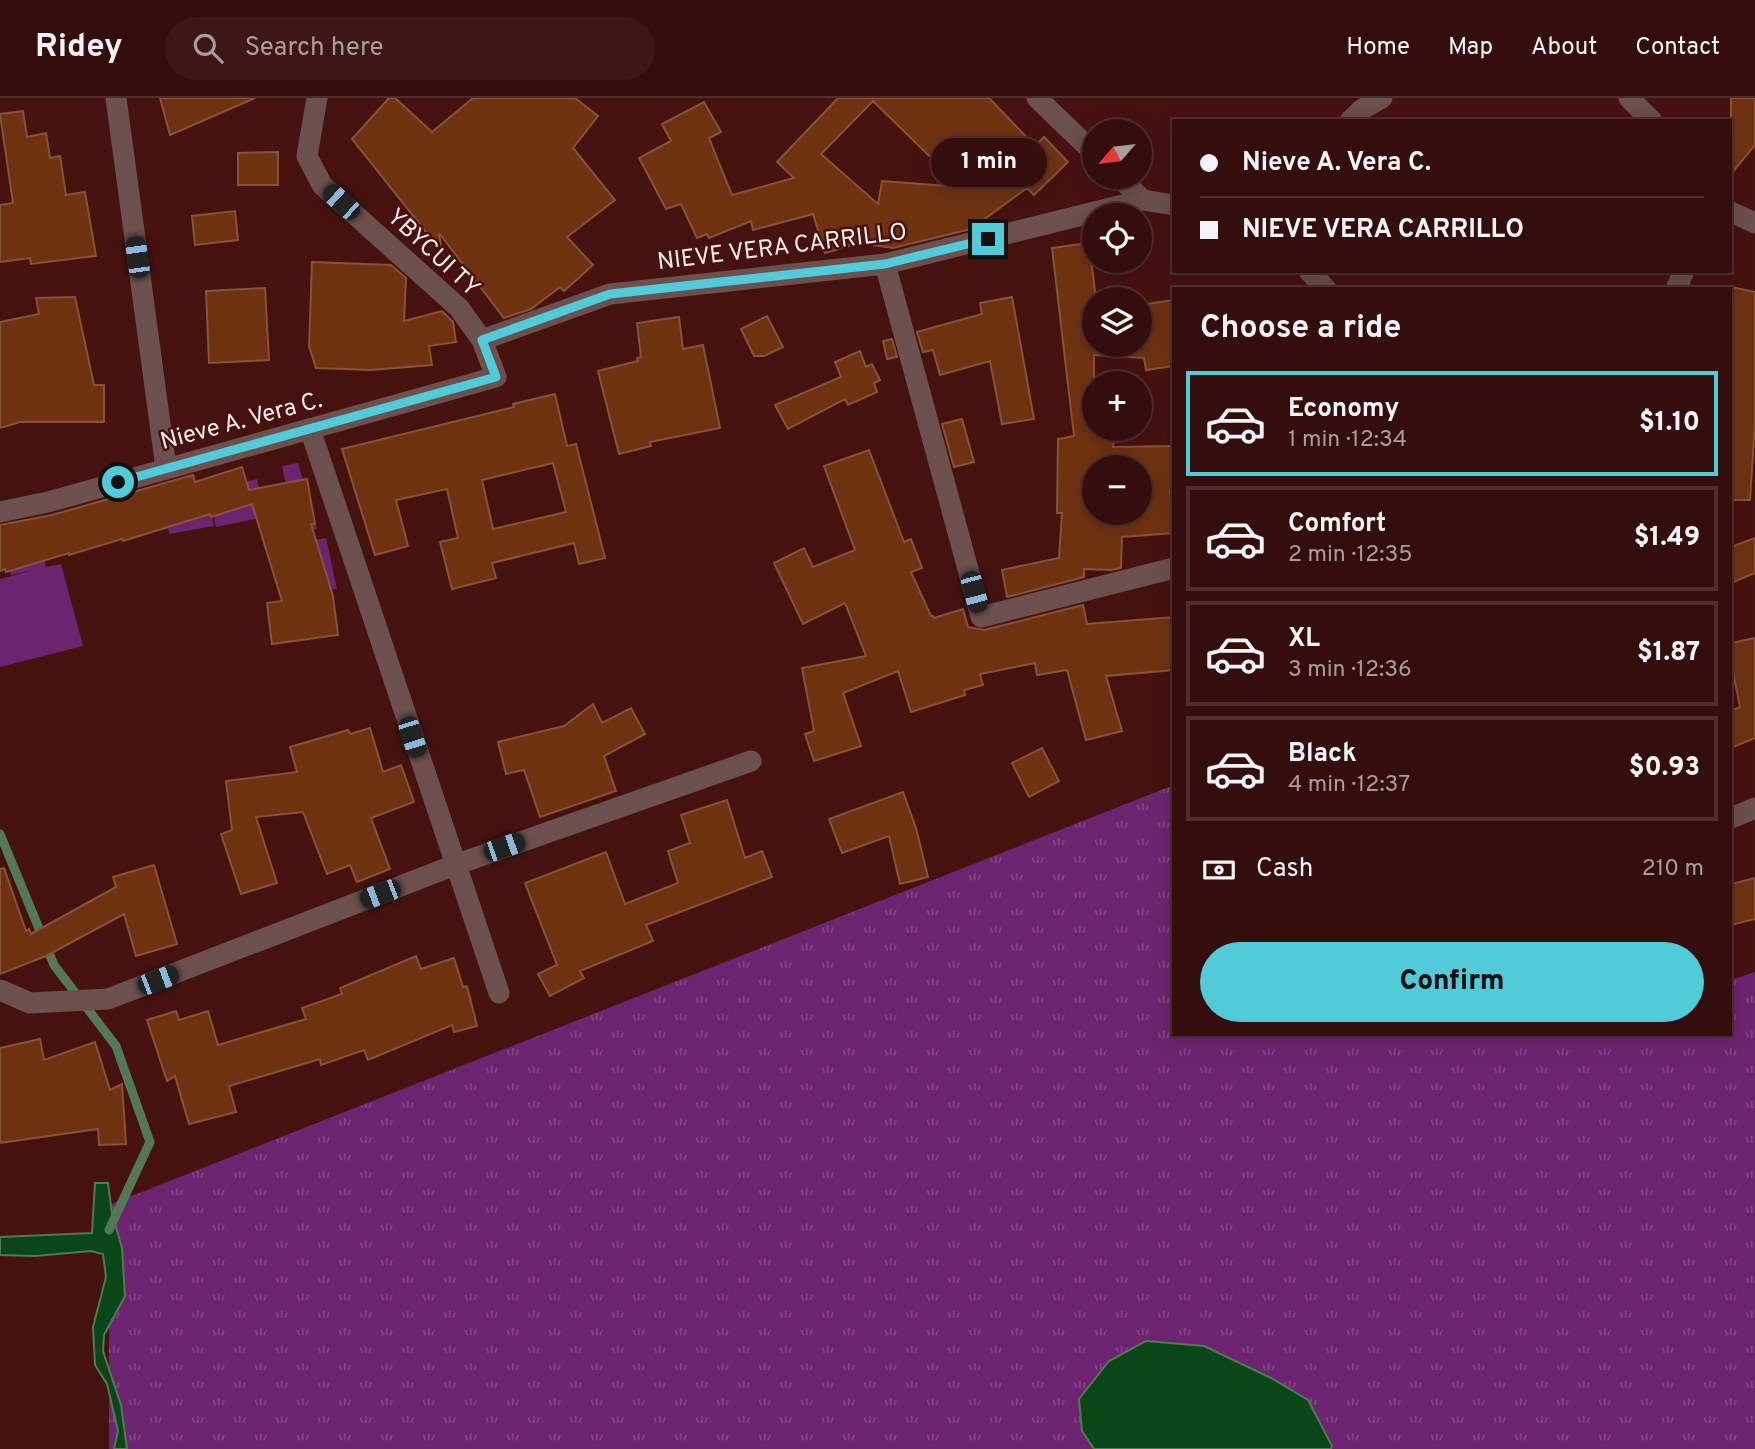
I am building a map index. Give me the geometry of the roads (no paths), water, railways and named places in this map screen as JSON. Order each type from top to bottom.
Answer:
[{"type":"street","points":[[116,98],[166,468]]},
{"type":"street","name":"YBYCUI TY","points":[[317,98],[307,156],[322,185],[459,307],[482,340],[496,377]]},
{"type":"street","points":[[1037,98],[1082,141]]},
{"type":"street","points":[[1352,119],[1361,110],[1382,98]]},
{"type":"street","points":[[1629,98],[1650,119]]},
{"type":"street","points":[[1132,189],[1143,200]]},
{"type":"street","name":"NIEVE VERA CARRILLO","points":[[482,340],[610,294],[885,264],[1143,200],[1172,205]]},
{"type":"street","points":[[1732,212],[1755,223]]},
{"type":"street","points":[[885,264],[981,617],[1172,569]]},
{"type":"street","points":[[1311,273],[1324,287]]},
{"type":"street","name":"Nieve A. Vera C.","points":[[0,512],[48,502],[496,377]]},
{"type":"street","points":[[310,429],[499,993]]},
{"type":"street","points":[[0,990],[30,1003],[108,999],[455,865],[751,761]]},
{"type":"street","points":[[1732,818],[1755,808]]},
{"type":"waterway","points":[[0,834],[54,965],[116,1046],[150,1142],[109,1230]]}]
